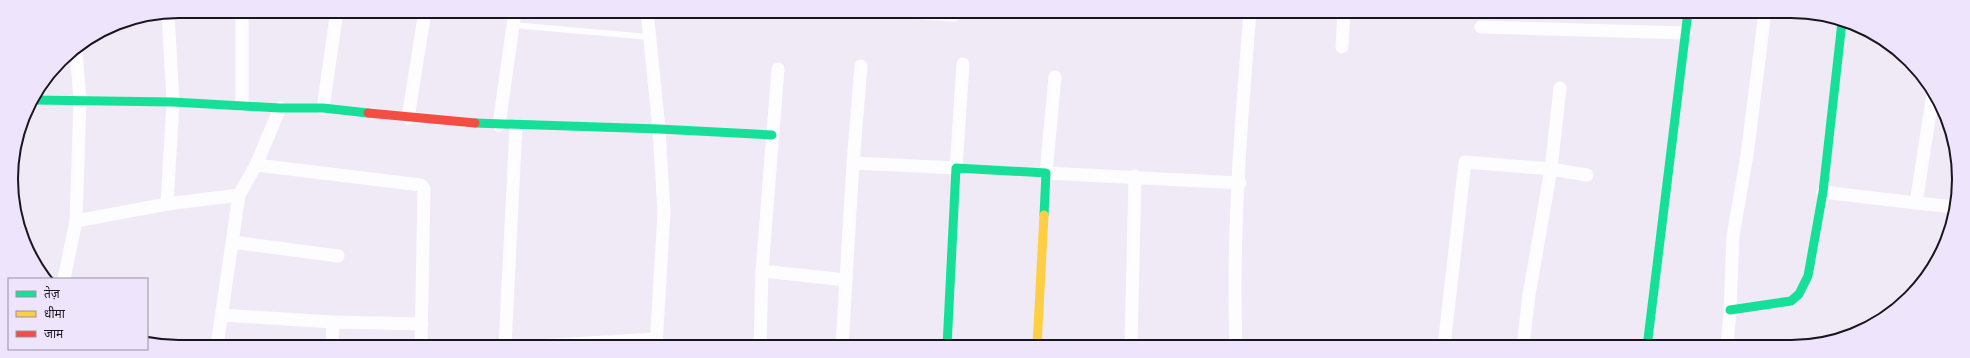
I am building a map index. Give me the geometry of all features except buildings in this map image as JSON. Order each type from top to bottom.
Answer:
[{"type":"street","points":[[166,204],[174,102],[168,18]]},
{"type":"street","points":[[242,18],[242,105]]},
{"type":"street","points":[[323,108],[336,18]]},
{"type":"street","points":[[408,118],[424,18]]},
{"type":"street","points":[[499,125],[514,18]]},
{"type":"street","points":[[647,18],[659,129],[664,213],[656,340]]},
{"type":"street","points":[[1236,340],[1234,284],[1250,18]]},
{"type":"street","points":[[1342,47],[1344,18]]},
{"type":"street","points":[[1648,340],[1687,18]]},
{"type":"street","points":[[1728,340],[1733,236],[1747,155],[1763,18]]},
{"type":"street","points":[[1730,310],[1791,301],[1799,294],[1808,276],[1823,192],[1842,26]]},
{"type":"street","points":[[1481,27],[1685,33]]},
{"type":"street","points":[[64,278],[76,221],[80,100],[76,55]]},
{"type":"street","points":[[947,340],[963,64]]},
{"type":"street","points":[[842,340],[853,163],[861,66]]},
{"type":"street","points":[[760,340],[762,271],[778,69]]},
{"type":"street","points":[[1037,340],[1046,173],[1055,77]]},
{"type":"street","points":[[1524,340],[1529,295],[1552,169],[1560,88]]},
{"type":"street","points":[[39,100],[174,102],[280,108],[323,108],[408,118],[499,125],[659,129],[772,135]]},
{"type":"street","points":[[1916,203],[1932,102]]},
{"type":"street","points":[[218,340],[239,195],[256,165],[280,108]]},
{"type":"street","points":[[505,340],[516,126]]},
{"type":"street","points":[[1445,340],[1465,162],[1552,169],[1587,175]]},
{"type":"street","points":[[853,163],[1240,182]]},
{"type":"street","points":[[256,165],[421,185],[424,189],[421,340]]},
{"type":"street","points":[[1131,340],[1135,176]]},
{"type":"street","points":[[1823,192],[1950,206]]},
{"type":"street","points":[[76,221],[166,204],[239,195]]},
{"type":"street","points":[[232,242],[338,256]]},
{"type":"street","points":[[762,271],[846,280]]},
{"type":"street","points":[[222,315],[332,322],[422,324]]},
{"type":"street","points":[[332,322],[332,340]]},
{"type":"lane","points":[[513,25],[649,37]]},
{"type":"traffic: fast","points":[[1648,340],[1687,18]]},
{"type":"traffic: fast","points":[[1730,310],[1791,301],[1799,294],[1808,276],[1823,192],[1842,26]]},
{"type":"traffic: fast","points":[[39,100],[173,102],[280,108],[323,108],[368,113]]},
{"type":"traffic: fast","points":[[475,123],[659,129],[772,135]]},
{"type":"traffic: fast","points":[[947,340],[956,168],[1046,173],[1044,215]]},
{"type":"traffic: slow","points":[[1037,340],[1044,215]]},
{"type":"traffic: jam","points":[[368,113],[475,123]]}]
